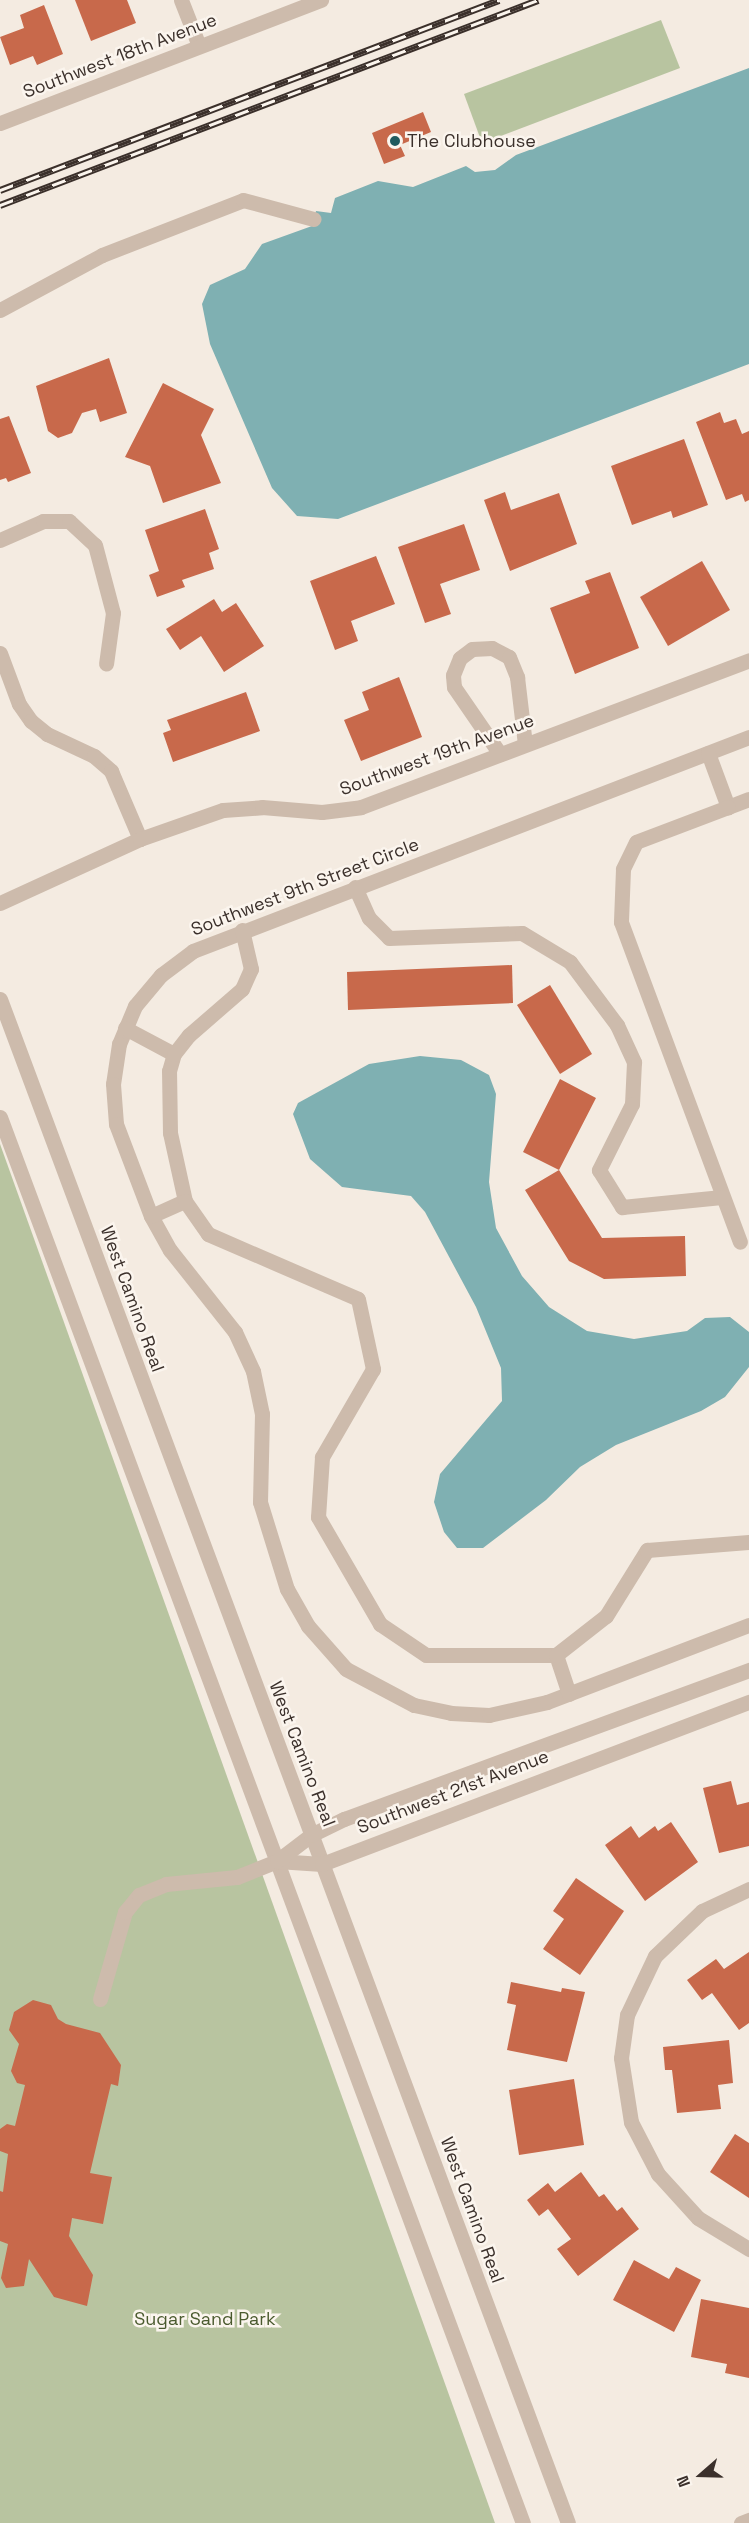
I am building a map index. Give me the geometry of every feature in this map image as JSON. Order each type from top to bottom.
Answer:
[{"type":"street","points":[[181,0],[199,46]]},
{"type":"street","name":"Southwest 18th Avenue","points":[[0,123],[321,0]]},
{"type":"street","points":[[0,310],[102,255],[243,200],[314,219]]},
{"type":"street","points":[[0,540],[43,522],[69,521],[95,545],[113,613],[106,664]]},
{"type":"street","points":[[500,754],[454,687],[453,675],[460,658],[472,649],[492,648],[509,657],[517,677],[525,744]]},
{"type":"street","points":[[0,653],[19,704],[31,721],[47,734],[94,756],[111,771],[140,839]]},
{"type":"street","name":"Southwest 19th Avenue","points":[[0,903],[140,839],[203,816],[242,807],[322,812],[361,807],[749,660]]},
{"type":"street","name":"Southwest 9th Street Circle","points":[[749,737],[242,930],[176,962],[147,990],[125,1028],[114,1064],[113,1104],[122,1144],[151,1216],[170,1250],[235,1332],[253,1371],[262,1414],[259,1481],[263,1522],[296,1606],[319,1642],[362,1680],[395,1699],[432,1710],[470,1715],[508,1712],[570,1694],[749,1625]]},
{"type":"street","points":[[708,753],[728,807]]},
{"type":"street","points":[[740,1242],[621,922],[623,869],[636,842],[749,799]]},
{"type":"street","points":[[355,887],[369,918],[389,938],[522,933],[570,962],[617,1025],[634,1062],[632,1104],[598,1170],[622,1207],[722,1197]]},
{"type":"street","points":[[242,930],[251,969],[242,989],[189,1035],[174,1054],[169,1071],[170,1133],[185,1201],[208,1234],[358,1299],[373,1369],[322,1457],[318,1517],[380,1624],[426,1654],[556,1655],[606,1616],[646,1550],[749,1542]]},
{"type":"street","name":"West Camino Real","points":[[0,999],[568,2523]]},
{"type":"street","points":[[125,1028],[174,1054]]},
{"type":"street","points":[[0,1117],[523,2523]]},
{"type":"street","points":[[151,1216],[185,1201]]},
{"type":"street","points":[[556,1655],[570,1694]]},
{"type":"street","name":"Southwest 21st Avenue","points":[[277,1861],[311,1835],[344,1819],[749,1670]]},
{"type":"street","name":"Southwest 21st Avenue","points":[[277,1861],[322,1864],[749,1702]]},
{"type":"street","points":[[100,1999],[125,1912],[139,1894],[166,1884],[237,1877],[277,1861]]},
{"type":"street","points":[[749,1889],[702,1911],[656,1956],[634,1994],[621,2058],[631,2122],[658,2174],[698,2218],[749,2249]]},
{"type":"street","points":[[741,2523],[749,2520]]},
{"type":"green space","points":[[661,20],[680,68],[482,143],[464,94]]},
{"type":"green space","name":"Sugar Sand Park","points":[[0,1144],[495,2523],[0,2523]]},
{"type":"water","points":[[749,68],[749,364],[338,519],[297,516],[272,488],[210,344],[202,304],[210,285],[245,269],[262,244],[312,226],[316,211],[331,213],[335,198],[378,181],[413,187],[466,166],[475,172],[495,170],[516,155]]},
{"type":"water","points":[[420,1056],[461,1060],[489,1075],[496,1094],[489,1182],[496,1228],[522,1276],[549,1307],[587,1331],[634,1339],[687,1331],[705,1318],[730,1317],[749,1332],[749,1367],[725,1397],[701,1411],[616,1445],[580,1467],[546,1500],[483,1548],[457,1548],[444,1532],[434,1502],[440,1474],[502,1401],[501,1368],[476,1307],[425,1212],[411,1196],[342,1187],[310,1159],[293,1114],[298,1103],[369,1064]]},
{"type":"building","points":[[75,0],[127,0],[136,23],[91,41]]},
{"type":"building","points":[[44,5],[63,54],[37,65],[33,56],[10,65],[0,37],[24,28],[20,15]]},
{"type":"building","points":[[423,112],[431,132],[400,145],[405,156],[384,164],[372,133]]},
{"type":"building","points":[[109,358],[127,413],[100,422],[96,409],[82,413],[72,433],[58,438],[48,431],[36,386]]},
{"type":"building","points":[[163,383],[214,409],[201,435],[221,483],[163,503],[150,466],[125,457]]},
{"type":"building","points":[[720,412],[724,423],[736,419],[742,434],[749,431],[749,500],[745,502],[742,494],[726,500],[696,422]]},
{"type":"building","points":[[9,416],[31,473],[8,482],[6,478],[0,480],[0,419]]},
{"type":"building","points":[[684,439],[708,505],[673,518],[671,511],[632,525],[611,466]]},
{"type":"building","points":[[505,492],[511,510],[559,493],[577,544],[510,571],[484,500]]},
{"type":"building","points":[[205,509],[219,549],[209,553],[214,569],[182,580],[185,587],[157,597],[149,575],[159,571],[145,530]]},
{"type":"building","points":[[464,524],[480,570],[440,584],[451,614],[425,623],[398,547]]},
{"type":"building","points":[[376,556],[395,604],[351,621],[358,641],[335,650],[310,581]]},
{"type":"building","points":[[702,561],[730,610],[668,646],[640,597]]},
{"type":"building","points":[[610,572],[639,648],[575,674],[550,608],[590,593],[585,581]]},
{"type":"building","points":[[214,599],[222,612],[236,603],[264,646],[224,672],[201,636],[180,650],[166,629]]},
{"type":"building","points":[[399,677],[422,737],[361,761],[344,720],[369,710],[362,692]]},
{"type":"building","points":[[246,692],[260,731],[173,762],[163,733],[171,730],[167,720]]},
{"type":"building","points":[[512,965],[513,1003],[348,1010],[347,972]]},
{"type":"building","points":[[550,985],[592,1054],[560,1074],[517,1005]]},
{"type":"building","points":[[560,1079],[596,1098],[559,1170],[523,1152]]},
{"type":"building","points":[[559,1170],[602,1238],[685,1236],[686,1276],[604,1279],[569,1261],[525,1190]]},
{"type":"building","points":[[731,1781],[737,1805],[749,1802],[749,1846],[719,1853],[703,1788]]},
{"type":"building","points":[[671,1822],[698,1862],[645,1901],[605,1845],[631,1826],[639,1838],[655,1826],[658,1831]]},
{"type":"building","points":[[576,1878],[624,1911],[580,1975],[543,1949],[564,1919],[553,1911]]},
{"type":"building","points":[[749,1952],[749,2023],[739,2030],[712,1993],[702,2000],[687,1980],[716,1959],[724,1969]]},
{"type":"building","points":[[511,1982],[561,1992],[562,1988],[585,1992],[567,2062],[507,2050],[516,2005],[507,2003]]},
{"type":"building","points":[[33,2000],[51,2005],[58,2019],[66,2024],[100,2033],[121,2065],[118,2086],[111,2084],[90,2173],[112,2177],[103,2224],[72,2218],[69,2236],[93,2275],[87,2306],[54,2297],[29,2259],[24,2286],[6,2288],[1,2278],[8,2244],[0,2241],[0,2191],[3,2192],[8,2154],[0,2151],[0,2129],[7,2124],[15,2126],[25,2085],[17,2083],[11,2071],[19,2044],[9,2030],[14,2012]]},
{"type":"building","points":[[729,2040],[733,2083],[718,2085],[721,2109],[677,2113],[672,2070],[665,2070],[663,2047]]},
{"type":"building","points":[[574,2079],[584,2145],[519,2155],[509,2090]]},
{"type":"building","points":[[735,2134],[749,2143],[749,2198],[710,2172]]},
{"type":"building","points":[[581,2172],[599,2197],[604,2194],[617,2211],[622,2207],[639,2229],[578,2276],[557,2249],[571,2239],[548,2209],[539,2216],[527,2200],[548,2183],[555,2192]]},
{"type":"building","points":[[634,2260],[669,2279],[676,2267],[701,2280],[674,2332],[613,2300]]},
{"type":"building","points":[[701,2299],[749,2308],[749,2378],[725,2373],[727,2364],[691,2357]]},
{"type":"railway","points":[[0,190],[499,0]]},
{"type":"railway","points":[[0,205],[538,0]]},
{"type":"place","name":"The Clubhouse","points":[[395,141]]}]
